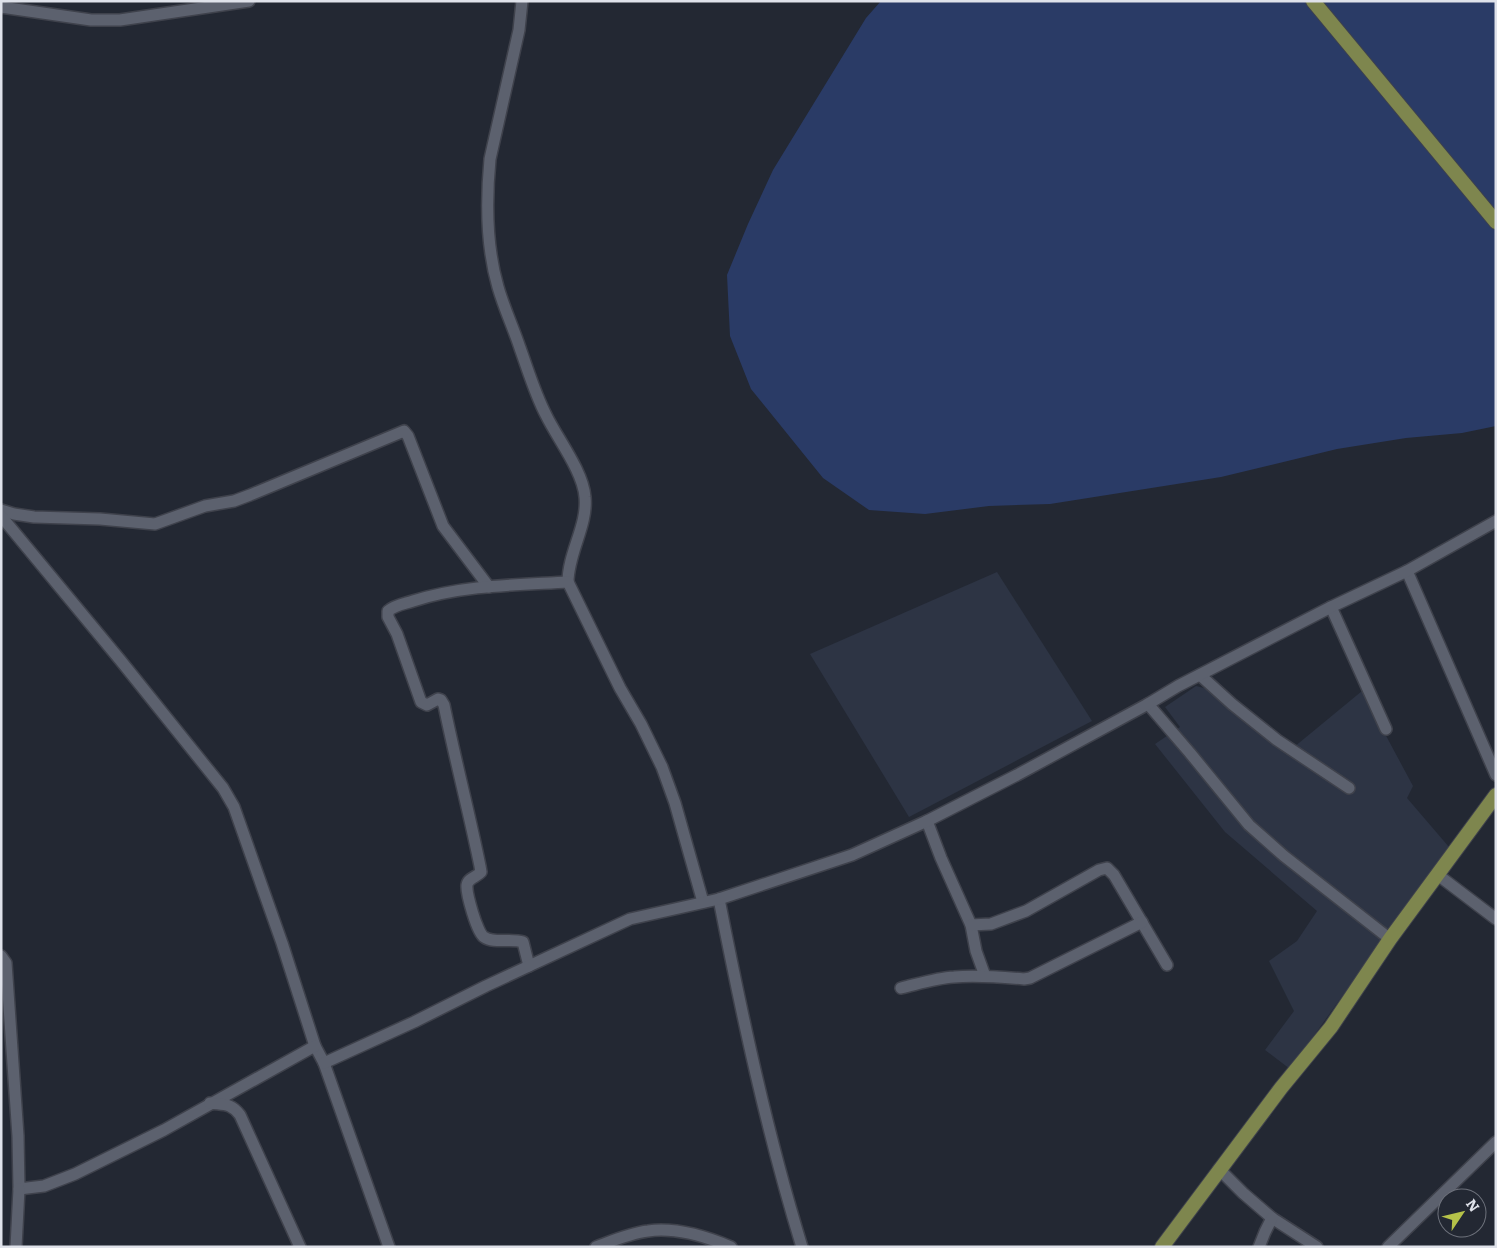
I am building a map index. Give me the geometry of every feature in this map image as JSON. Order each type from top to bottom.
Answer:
[{"type":"main road","points":[[1313,1],[1496,222]]},
{"type":"main road","points":[[1162,1247],[1281,1088],[1331,1027],[1390,939],[1496,796]]},
{"type":"street","points":[[1,7],[91,20],[120,20],[249,1]]},
{"type":"street","points":[[522,1],[519,30],[490,159],[488,178],[489,244],[498,286],[532,383],[545,414],[576,470],[585,497],[582,519],[571,558],[568,582],[620,688],[641,724],[662,767],[675,803],[703,902]]},
{"type":"street","points":[[1,510],[34,517],[100,519],[160,524],[192,510],[250,496],[404,431],[408,436],[442,526],[490,587]]},
{"type":"street","points":[[1,516],[223,788],[234,808],[315,1046],[324,1063],[389,1247]]},
{"type":"street","points":[[324,1063],[630,919],[719,899],[852,855],[927,821],[1331,606],[1407,571],[1496,521]]},
{"type":"street","points":[[1407,571],[1496,775]]},
{"type":"street","points":[[529,966],[523,942],[491,940],[478,932],[467,886],[470,879],[481,872],[444,704],[438,698],[426,706],[421,702],[400,642],[387,613],[393,607],[421,598],[469,588],[568,582]]},
{"type":"street","points":[[1331,606],[1386,730]]},
{"type":"street","points":[[1200,675],[1232,704],[1277,740],[1349,788]]},
{"type":"street","points":[[1148,704],[1249,825],[1284,856],[1390,939]]},
{"type":"street","points":[[927,821],[941,858],[971,925],[976,952],[985,976]]},
{"type":"street","points":[[971,925],[991,924],[1008,919],[1099,870],[1107,868],[1114,874],[1166,965]]},
{"type":"street","points":[[1438,875],[1496,919]]},
{"type":"street","points":[[719,899],[733,972],[769,1128],[802,1247]]},
{"type":"street","points":[[901,988],[953,977],[985,976],[1024,980],[1142,922]]},
{"type":"street","points":[[1,956],[6,963],[18,1136],[19,1189],[16,1247]]},
{"type":"street","points":[[19,1189],[44,1186],[75,1174],[164,1130],[315,1046]]},
{"type":"street","points":[[210,1103],[228,1105],[235,1108],[240,1115],[300,1247]]},
{"type":"street","points":[[1388,1247],[1496,1142]]},
{"type":"street","points":[[1219,1169],[1272,1218],[1317,1247]]},
{"type":"street","points":[[1259,1247],[1272,1218]]},
{"type":"street","points":[[596,1247],[646,1231],[661,1230],[679,1231],[710,1238],[731,1247]]},
{"type":"shaded area","points":[[881,1],[1496,1],[1496,426],[1462,433],[1406,438],[1337,449],[1221,477],[1050,504],[989,506],[925,514],[869,510],[823,478],[751,389],[730,336],[727,275],[773,170],[866,18]]},
{"type":"shaded area","points":[[997,572],[1092,721],[909,817],[810,654]]},
{"type":"shaded area","points":[[1196,686],[1212,690],[1288,752],[1362,691],[1413,786],[1407,798],[1449,847],[1290,1069],[1265,1050],[1294,1011],[1269,961],[1297,941],[1317,911],[1225,832],[1155,744],[1180,727],[1165,707]]}]
